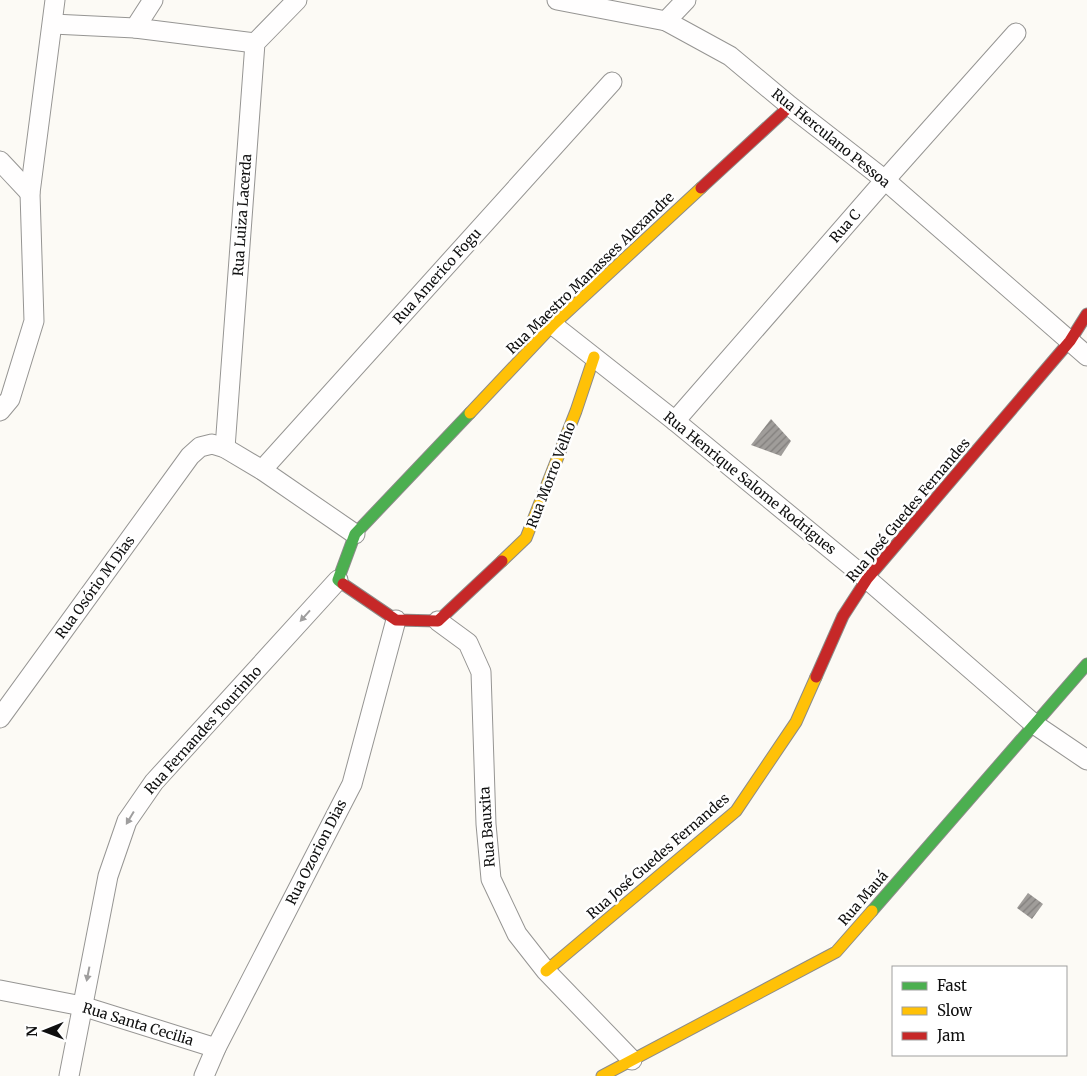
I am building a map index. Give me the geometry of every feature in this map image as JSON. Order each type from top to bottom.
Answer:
[{"type":"street","points":[[0,410],[10,399],[34,321],[30,193],[55,0]]},
{"type":"street","points":[[135,28],[152,0]]},
{"type":"street","points":[[53,24],[135,28],[255,43],[297,0]]},
{"type":"street","name":"Rua Herculano Pessoa","points":[[557,0],[666,21],[730,56],[790,106],[885,180],[1087,356]]},
{"type":"street","points":[[666,21],[686,0]]},
{"type":"street","name":"Rua C","points":[[675,421],[1016,32]]},
{"type":"street","name":"Rua Luiza Lacerda","points":[[225,448],[255,43]]},
{"type":"street","name":"Rua Americo Fogu","points":[[262,470],[612,82]]},
{"type":"street","name":"Rua Maestro Manasses Alexandre","points":[[355,534],[553,325],[790,106]]},
{"type":"street","points":[[0,161],[30,193]]},
{"type":"street","name":"Rua José Guedes Fernandes","points":[[546,971],[736,810],[796,722],[843,616],[867,579],[1070,341],[1087,314]]},
{"type":"street","name":"Rua Henrique Salome Rodrigues","points":[[553,325],[675,421],[867,579],[1034,724],[1087,760]]},
{"type":"street","name":"Rua Morro Velho","points":[[438,621],[526,538],[576,411],[594,357]]},
{"type":"street","name":"Rua Osório M Dias","points":[[0,718],[190,456],[200,448],[212,444],[225,448]]},
{"type":"street","points":[[225,448],[262,470],[355,534],[338,580],[396,620],[438,621]]},
{"type":"street","name":"Rua Fernandes Tourinho","points":[[69,1076],[108,876],[127,821],[154,782],[338,580]]},
{"type":"street","name":"Rua Ozorion Dias","points":[[208,1075],[216,1048],[352,784],[396,620]]},
{"type":"street","name":"Rua Bauxita","points":[[438,621],[468,643],[481,672],[486,824],[491,879],[517,934],[546,971],[632,1060]]},
{"type":"street","name":"Rua Mauá","points":[[602,1076],[836,952],[1087,664]]},
{"type":"street","name":"Rua Santa Cecilia","points":[[0,990],[82,1006],[216,1048]]},
{"type":"building","points":[[771,419],[791,441],[781,456],[751,445]]},
{"type":"building","points":[[1028,893],[1043,904],[1032,919],[1017,908]]},
{"type":"traffic: fast","points":[[343,584],[338,580],[355,534],[470,413]]},
{"type":"traffic: fast","points":[[872,911],[1087,664]]},
{"type":"traffic: slow","points":[[470,413],[553,325],[701,188]]},
{"type":"traffic: slow","points":[[502,561],[526,538],[576,411],[594,357]]},
{"type":"traffic: slow","points":[[546,971],[736,811],[796,722],[816,677]]},
{"type":"traffic: slow","points":[[602,1076],[836,952],[872,911]]},
{"type":"traffic: jam","points":[[701,188],[790,106]]},
{"type":"traffic: jam","points":[[816,677],[843,616],[867,579],[1070,341],[1087,314]]},
{"type":"traffic: jam","points":[[343,584],[396,620],[438,621],[502,561]]}]
